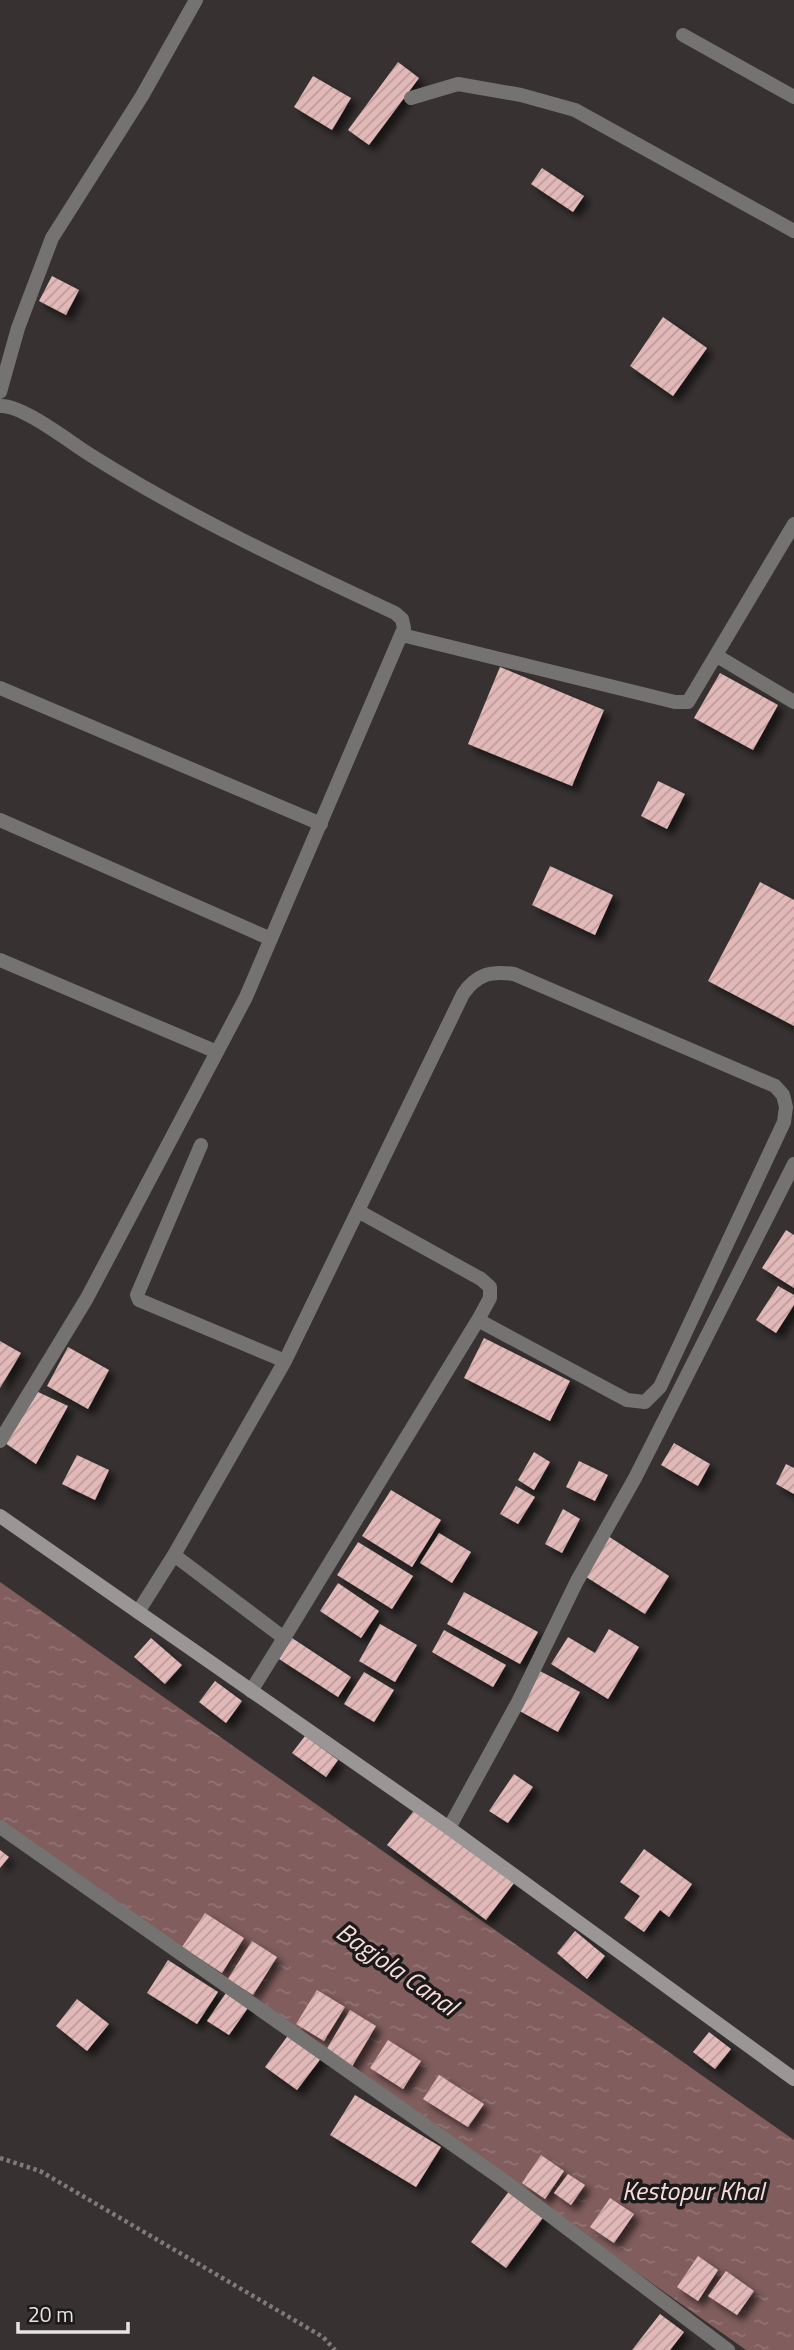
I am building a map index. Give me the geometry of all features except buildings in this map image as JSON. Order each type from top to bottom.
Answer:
[{"type":"street","points":[[0,392],[32,289],[52,238],[142,96],[196,0]]},
{"type":"street","points":[[683,35],[794,97]]},
{"type":"street","points":[[411,98],[457,84],[522,95],[575,110],[794,230]]},
{"type":"street","points":[[0,406],[21,411],[127,478],[254,548],[395,613],[402,620],[402,635],[271,939],[217,1052],[87,1298],[0,1441]]},
{"type":"street","points":[[402,635],[682,704],[694,697],[794,524]]},
{"type":"street","points":[[717,656],[794,702]]},
{"type":"street","points":[[0,688],[321,824]]},
{"type":"street","points":[[0,820],[271,939]]},
{"type":"street","points":[[0,960],[217,1052]]},
{"type":"street","points":[[138,1612],[174,1555],[285,1361],[463,994],[472,982],[483,974],[514,974],[775,1086],[783,1095],[786,1107],[783,1122],[765,1166],[660,1387],[650,1399],[638,1403],[627,1400],[478,1320]]},
{"type":"street","points":[[201,1146],[137,1295],[139,1300],[285,1361]]},
{"type":"street","points":[[449,1828],[517,1702],[577,1581],[635,1478],[794,1164]]},
{"type":"street","points":[[251,1691],[490,1298],[490,1287],[481,1279],[358,1211]]},
{"type":"street","points":[[0,1516],[449,1828],[794,2079]]},
{"type":"street","points":[[174,1555],[284,1638]]},
{"type":"street","points":[[0,1827],[499,2177],[728,2350]]},
{"type":"path","points":[[0,2158],[40,2171],[323,2337],[335,2350]]},
{"type":"water","name":"Kestopur Khal","points":[[0,1582],[794,2140],[794,2350],[746,2350],[0,1820]]},
{"type":"water label","name":"Bagjola Canal","points":[[397,1969]]}]
